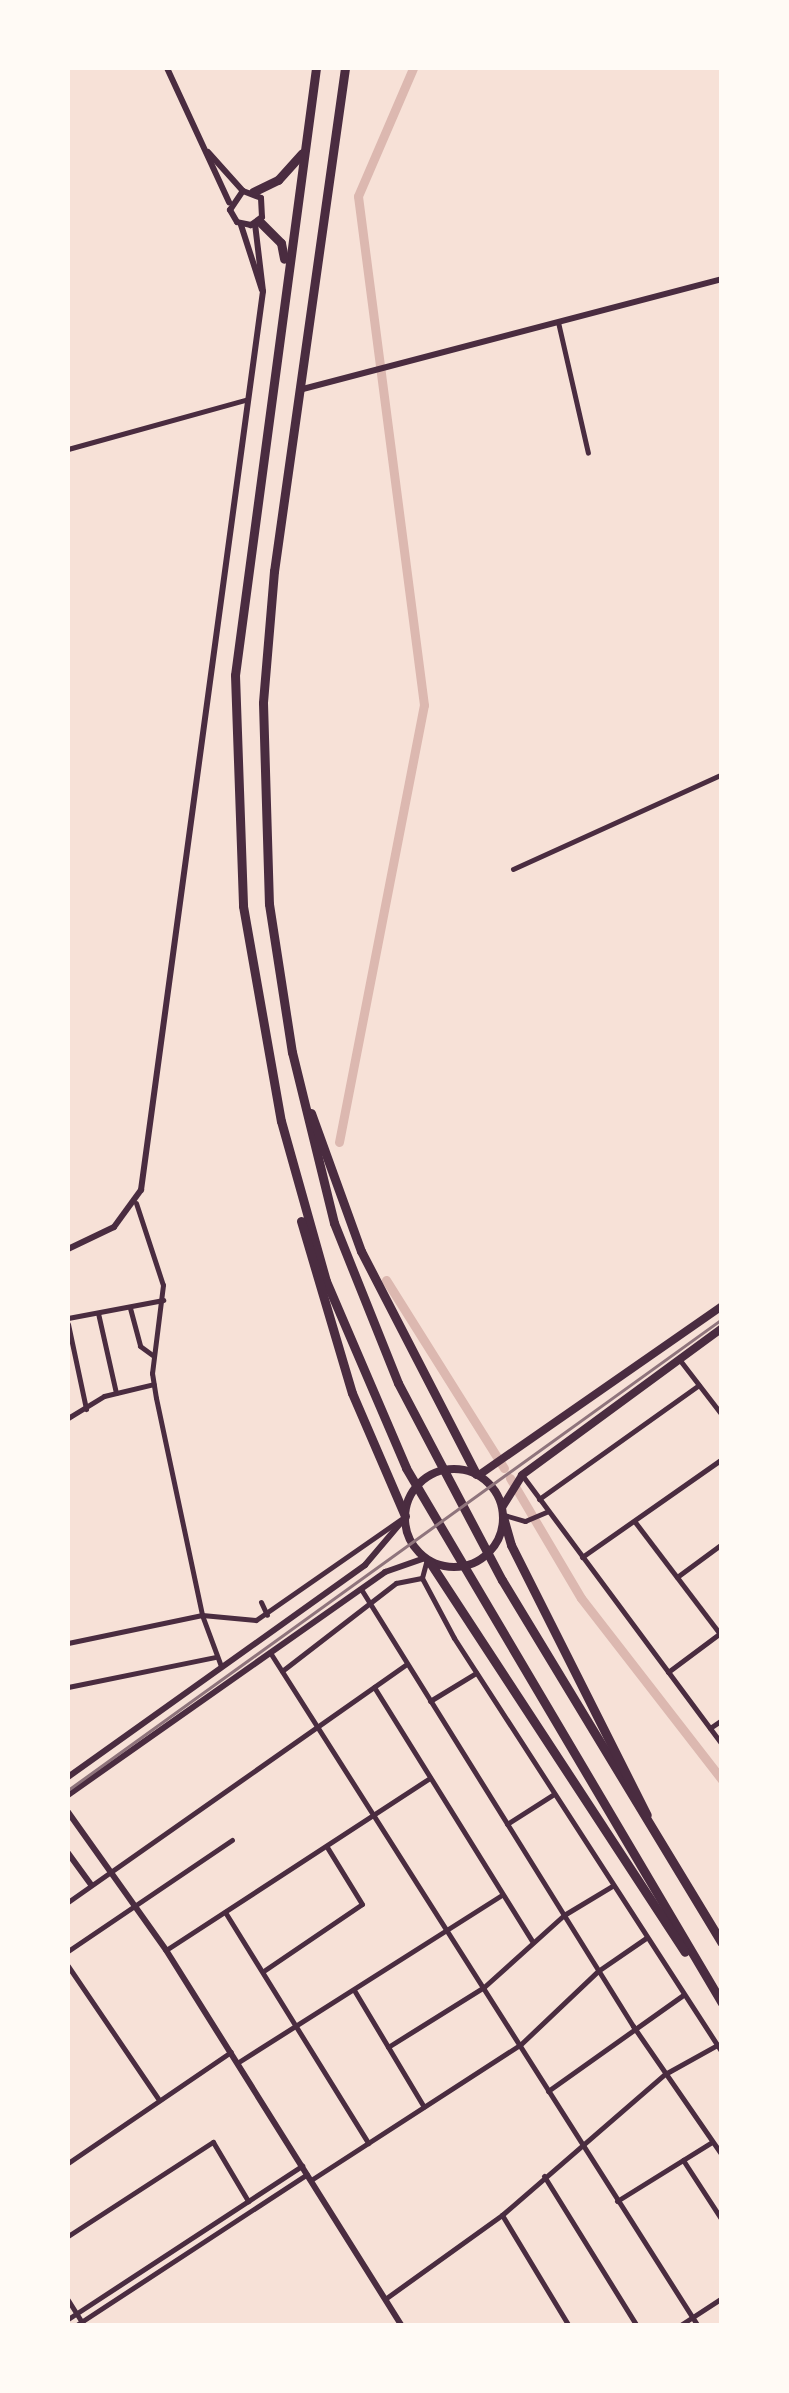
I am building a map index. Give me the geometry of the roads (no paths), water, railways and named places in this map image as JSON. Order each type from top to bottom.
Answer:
[{"type":"highway","points":[[316,68],[244,573],[234,720],[243,906],[280,1120],[331,1331],[404,1518]]},
{"type":"highway","points":[[345,68],[298,390],[263,703],[269,904],[292,1052],[334,1222],[432,1452],[502,1580],[722,1943]]},
{"type":"highway","points":[[248,192],[278,180],[304,151]]},
{"type":"highway","points":[[257,222],[281,243],[285,282]]},
{"type":"highway","points":[[292,1052],[346,1216],[478,1474]]},
{"type":"highway","points":[[280,1120],[326,1282],[406,1468],[470,1583],[722,2004]]},
{"type":"highway","points":[[503,1513],[511,1546],[662,1849]]},
{"type":"highway","points":[[427,1559],[722,2004]]},
{"type":"main road","points":[[167,68],[241,225],[263,292]]},
{"type":"main road","points":[[68,1249],[114,1227],[136,1203],[263,292],[257,222],[263,202],[208,152]]},
{"type":"main road","points":[[230,205],[248,192]]},
{"type":"main road","points":[[241,225],[257,222]]},
{"type":"main road","points":[[298,390],[722,279]]},
{"type":"main road","points":[[68,1777],[364,1565],[404,1518],[414,1489],[435,1472],[478,1474],[494,1468],[722,1306]]},
{"type":"main road","points":[[68,1794],[392,1568],[427,1559],[451,1568],[484,1558],[498,1540],[510,1485],[722,1328]]},
{"type":"main road","points":[[478,1474],[503,1513]]},
{"type":"main road","points":[[404,1518],[427,1559]]},
{"type":"main road","points":[[68,1812],[166,1950],[402,2326]]},
{"type":"main road","points":[[68,1853],[91,1886]]},
{"type":"street","points":[[558,322],[588,453]]},
{"type":"street","points":[[68,450],[245,400]]},
{"type":"street","points":[[514,870],[722,774]]},
{"type":"street","points":[[136,1203],[164,1300],[154,1384],[202,1615],[221,1666]]},
{"type":"street","points":[[87,1410],[68,1321],[164,1300]]},
{"type":"street","points":[[130,1308],[140,1346],[155,1356]]},
{"type":"street","points":[[98,1314],[116,1392]]},
{"type":"street","points":[[679,1359],[722,1416]]},
{"type":"street","points":[[68,1418],[116,1392],[154,1384]]},
{"type":"street","points":[[539,1498],[699,1385]]},
{"type":"street","points":[[582,1557],[722,1459]]},
{"type":"street","points":[[522,1475],[722,1744]]},
{"type":"street","points":[[503,1513],[530,1520],[548,1511]]},
{"type":"street","points":[[68,1643],[202,1615],[245,1622],[268,1615],[404,1518]]},
{"type":"street","points":[[635,1522],[721,1633],[668,1672]]},
{"type":"street","points":[[677,1576],[722,1544]]},
{"type":"street","points":[[427,1559],[422,1578],[476,1673],[722,2052]]},
{"type":"street","points":[[282,1671],[400,1581],[422,1578]]},
{"type":"street","points":[[361,1589],[633,2026],[722,2155]]},
{"type":"street","points":[[261,1602],[268,1615]]},
{"type":"street","points":[[272,1654],[698,2326]]},
{"type":"street","points":[[68,1687],[216,1656]]},
{"type":"street","points":[[68,1902],[408,1664]]},
{"type":"street","points":[[430,1701],[476,1673]]},
{"type":"street","points":[[374,1687],[532,1941]]},
{"type":"street","points":[[710,1728],[722,1720]]},
{"type":"street","points":[[166,1950],[430,1778]]},
{"type":"street","points":[[507,1824],[554,1794]]},
{"type":"street","points":[[68,1951],[132,1902],[232,1840]]},
{"type":"street","points":[[265,1970],[362,1904],[327,1847]]},
{"type":"street","points":[[388,2047],[484,1987],[564,1915],[613,1886]]},
{"type":"street","points":[[237,2063],[502,1895]]},
{"type":"street","points":[[224,1912],[265,1970],[368,2144]]},
{"type":"street","points":[[68,2300],[80,2324],[309,2177],[368,2144],[520,2045],[598,1971],[646,1938]]},
{"type":"street","points":[[68,1966],[159,2101]]},
{"type":"street","points":[[354,1990],[424,2107]]},
{"type":"street","points":[[548,2091],[633,2026],[683,1995]]},
{"type":"street","points":[[386,2299],[502,2215],[666,2074],[717,2045]]},
{"type":"street","points":[[68,2162],[231,2052]]},
{"type":"street","points":[[617,2200],[712,2141]]},
{"type":"street","points":[[68,2236],[213,2142],[248,2201]]},
{"type":"street","points":[[682,2160],[722,2220]]},
{"type":"street","points":[[68,2319],[302,2166]]},
{"type":"street","points":[[544,2176],[637,2326]]},
{"type":"street","points":[[502,2215],[569,2326]]},
{"type":"street","points":[[679,2326],[722,2298]]},
{"type":"waterway","points":[[339,1142],[424,705],[358,196],[413,68]]},
{"type":"waterway","points":[[386,1280],[504,1468]]},
{"type":"waterway","points":[[510,1478],[581,1598],[722,1780]]},
{"type":"tram line","points":[[68,1790],[722,1319]]}]
